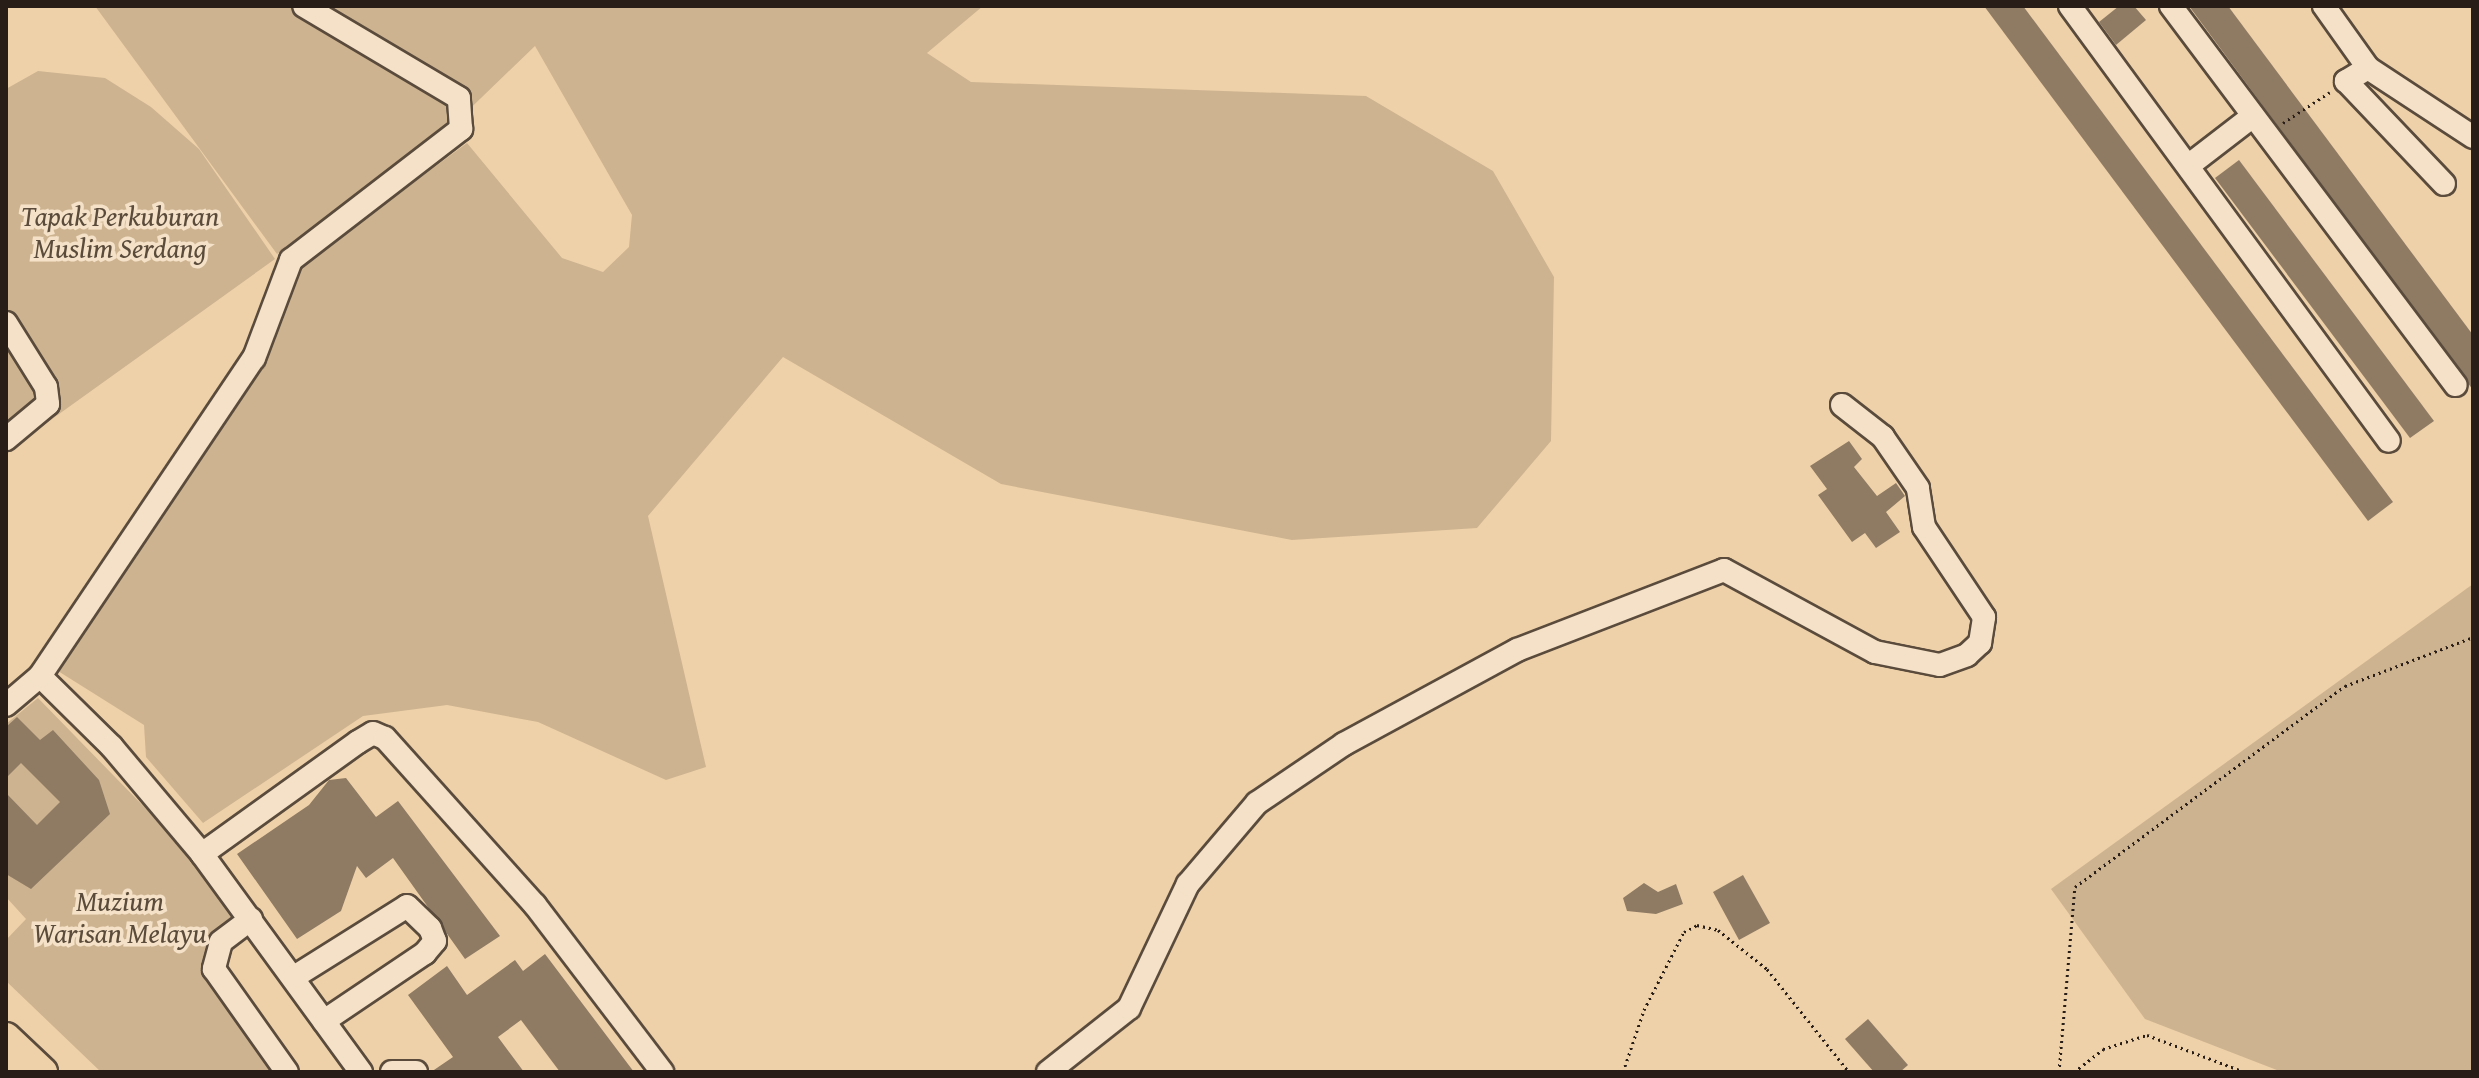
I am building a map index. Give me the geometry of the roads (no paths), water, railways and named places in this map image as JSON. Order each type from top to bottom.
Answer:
[{"type":"main road","points":[[6,1037],[43,1072]]},
{"type":"street","points":[[6,705],[40,676],[254,358],[291,260],[461,129],[459,98],[304,6]]},
{"type":"street","points":[[2070,6],[2389,441]]},
{"type":"street","points":[[2171,6],[2456,385]]},
{"type":"street","points":[[2324,6],[2368,68],[2473,137]]},
{"type":"street","points":[[2368,68],[2346,81],[2444,184]]},
{"type":"street","points":[[2188,166],[2260,125]]},
{"type":"street","points":[[6,323],[46,387],[48,404],[6,439]]},
{"type":"street","points":[[1048,1072],[1129,1008],[1188,884],[1257,803],[1344,744],[1517,650],[1724,570],[1875,652],[1940,665],[1967,655],[1980,643],[1984,617],[1924,527],[1918,488],[1883,437],[1842,405]]},
{"type":"street","points":[[40,676],[112,747],[202,854],[361,1072]]},
{"type":"street","points":[[202,854],[358,742],[373,733],[385,738],[535,905],[662,1072]]},
{"type":"street","points":[[294,977],[407,906],[430,928],[435,941],[425,953],[324,1021]]},
{"type":"street","points":[[251,919],[221,942],[214,969],[287,1072]]},
{"type":"street","points":[[392,1072],[416,1072]]},
{"type":"park label","name":"Tapak Perkuburan Muslim Serdang","points":[[120,232]]},
{"type":"park label","name":"Muzium Warisan Melayu","points":[[120,917]]}]
